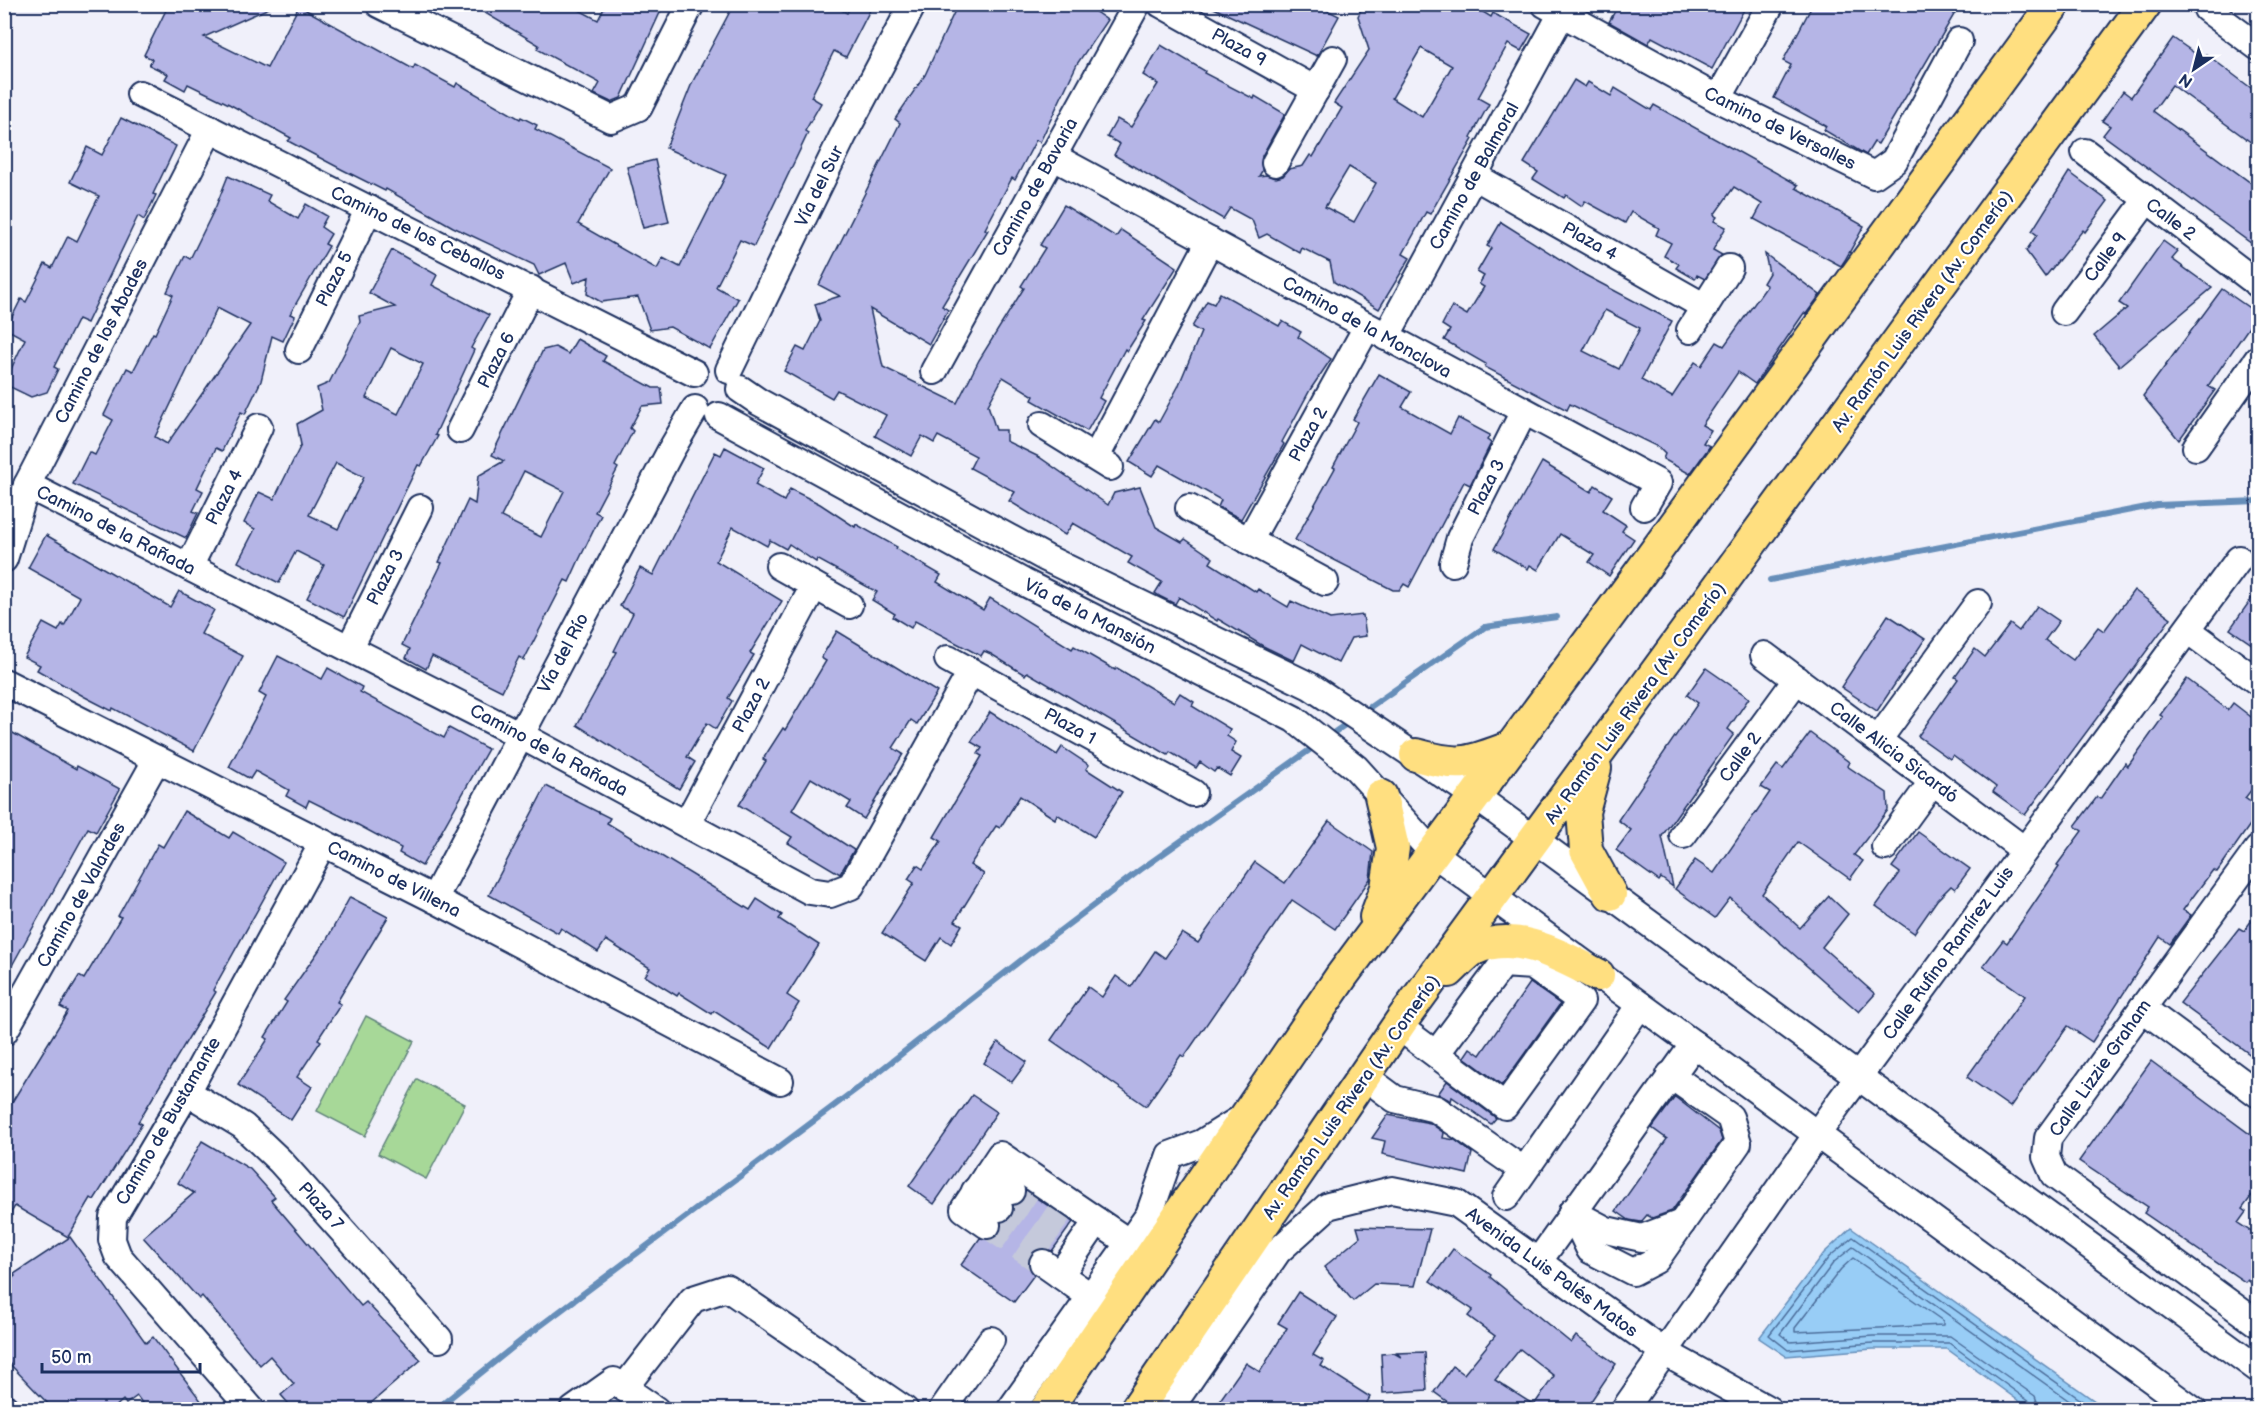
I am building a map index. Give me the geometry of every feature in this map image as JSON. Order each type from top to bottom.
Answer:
[{"type":"main road","points":[[1046,1410],[1368,940],[1512,747],[2054,4]]},
{"type":"main road","name":"Av. Ramón Luis Rivera (Av. Comerío)","points":[[1136,1410],[1398,1026],[2145,4]]},
{"type":"main road","points":[[1416,755],[1445,763],[1466,764],[1512,747]]},
{"type":"main road","points":[[1600,751],[1583,812],[1586,850],[1610,894]]},
{"type":"main road","points":[[1368,940],[1387,888],[1393,848],[1381,796]]},
{"type":"main road","points":[[1417,1000],[1473,950],[1506,942],[1542,947],[1599,975]]},
{"type":"street","points":[[379,4],[611,119],[639,106],[691,4]]},
{"type":"street","name":"Vía del Sur","points":[[735,379],[843,136],[913,4]]},
{"type":"street","name":"Camino de Bavaria","points":[[934,371],[1137,4]]},
{"type":"street","name":"Plaza 9","points":[[1161,4],[1316,90]]},
{"type":"street","points":[[1718,99],[1771,4]]},
{"type":"street","name":"Camino de Versalles","points":[[1558,8],[1718,99],[1874,175],[1894,161],[1959,41]]},
{"type":"street","name":"Camino de Balmoral","points":[[1376,332],[1474,176],[1558,8]]},
{"type":"street","points":[[2207,9],[2259,47]]},
{"type":"street","points":[[1275,163],[1333,59]]},
{"type":"street","name":"Camino de los Ceballos","points":[[140,94],[531,289],[694,374]]},
{"type":"street","name":"Camino de los Abades","points":[[4,559],[27,485],[210,129]]},
{"type":"street","name":"Calle 2","points":[[2085,152],[2146,201],[2259,284]]},
{"type":"street","name":"Camino de la Monclova","points":[[1052,156],[1658,483],[1644,507]]},
{"type":"street","name":"Plaza 4","points":[[1474,176],[1705,307]]},
{"type":"street","name":"Calle 9","points":[[2064,312],[2146,201]]},
{"type":"street","name":"Plaza 5","points":[[298,350],[369,209]]},
{"type":"street","points":[[1042,425],[1103,462],[1209,241]]},
{"type":"street","points":[[1690,330],[1729,268]]},
{"type":"street","name":"Plaza 6","points":[[460,430],[531,289]]},
{"type":"street","name":"Plaza 2","points":[[1249,541],[1376,332]]},
{"type":"street","points":[[2196,447],[2259,359]]},
{"type":"street","points":[[711,364],[735,379],[738,401],[730,411],[707,412],[689,398],[688,385],[694,374],[711,364]]},
{"type":"street","name":"Vía de la Mansión","points":[[735,379],[759,402],[1046,558],[1310,686],[1370,724],[1475,796],[2259,1369]]},
{"type":"street","name":"Vía de la Mansión","points":[[707,412],[1023,582],[1294,718],[1356,768],[1433,853],[2193,1410]]},
{"type":"street","name":"Vía del Río","points":[[434,899],[671,450],[707,412]]},
{"type":"street","name":"Plaza 3","points":[[1453,563],[1460,538],[1523,412]]},
{"type":"street","name":"Plaza 4","points":[[189,567],[259,427]]},
{"type":"street","name":"Camino de la Rañada","points":[[27,485],[520,735],[810,891],[830,894],[851,886],[971,672]]},
{"type":"street","name":"Plaza 3","points":[[350,647],[420,508]]},
{"type":"street","points":[[1189,508],[1325,582]]},
{"type":"street","name":"Calle Rufino Ramírez Luis","points":[[1624,1410],[1858,1076],[2023,849],[2188,631],[2239,559]]},
{"type":"street","points":[[779,566],[849,605]]},
{"type":"street","name":"Plaza 2","points":[[687,823],[814,586]]},
{"type":"street","points":[[1878,740],[1978,603]]},
{"type":"street","points":[[2188,631],[2259,682]]},
{"type":"street","name":"Calle Alicia Sicardó","points":[[1764,655],[2023,849]]},
{"type":"street","name":"Plaza 1","points":[[948,659],[1193,793]]},
{"type":"street","name":"Calle 2","points":[[1683,835],[1797,679]]},
{"type":"street","name":"Camino de Villena","points":[[4,682],[434,899],[780,1081]]},
{"type":"street","name":"Camino de Valardes","points":[[4,1032],[157,759]]},
{"type":"street","points":[[1885,847],[1933,781]]},
{"type":"street","name":"Camino de Bustamante","points":[[252,1410],[118,1256],[112,1240],[113,1217],[187,1092],[323,843]]},
{"type":"street","name":"Calle Lizzie Graham","points":[[2259,849],[2048,1138],[2046,1156],[2054,1175],[2259,1324]]},
{"type":"street","points":[[1437,1054],[1503,964],[1532,966],[1581,1001]]},
{"type":"street","points":[[1398,1026],[1505,1106],[1599,975]]},
{"type":"street","points":[[1506,1197],[1640,1005]]},
{"type":"street","points":[[2142,1008],[2259,1094]]},
{"type":"street","points":[[1538,1262],[1694,1044]]},
{"type":"street","points":[[1572,1212],[1590,1250],[1633,1272],[1656,1260],[1738,1143],[1730,1117],[1670,1075]]},
{"type":"street","points":[[1364,1076],[1395,1099],[1436,1109],[1523,1170]]},
{"type":"street","name":"Plaza 7","points":[[187,1092],[243,1126],[280,1161],[439,1339]]},
{"type":"street","points":[[1011,1410],[1149,1215],[1170,1155],[1202,1143],[1247,1115]]},
{"type":"street","points":[[981,1183],[999,1208],[964,1209],[981,1183],[1000,1155],[1068,1248],[1090,1296]]},
{"type":"street","name":"Avenida Luis Palés Matos","points":[[1170,1410],[1278,1251],[1328,1206],[1392,1190],[1456,1203],[1664,1352],[1769,1410]]},
{"type":"street","points":[[1572,1212],[1606,1230],[1642,1238],[1682,1223]]},
{"type":"street","points":[[1068,1248],[1128,1242]]},
{"type":"street","points":[[624,1388],[693,1299],[727,1288],[905,1410]]},
{"type":"street","points":[[942,1410],[991,1340]]},
{"type":"street","points":[[573,1410],[614,1381],[656,1410]]},
{"type":"green space","points":[[366,1016],[414,1041],[365,1136],[317,1111]]},
{"type":"green space","points":[[417,1079],[465,1104],[426,1179],[378,1154]]},
{"type":"water","points":[[1851,1228],[2106,1409],[2030,1409],[1947,1349],[1873,1349],[1786,1356],[1759,1338],[1824,1253]]},
{"type":"building","points":[[169,4],[278,4],[204,37],[267,68],[299,6],[413,69],[415,65],[455,87],[457,83],[520,119],[521,117],[537,125],[535,129],[610,168],[578,224],[657,269],[663,258],[680,267],[726,175],[666,148],[692,83],[734,4],[831,4],[847,13],[852,4],[873,4],[846,57],[834,51],[811,97],[821,103],[805,131],[808,133],[754,246],[740,240],[716,287],[738,299],[710,349],[670,327],[650,330],[638,297],[601,302],[587,294],[589,277],[574,283],[566,263],[539,275],[534,265],[453,227],[386,189],[385,191],[288,141],[291,138],[229,104],[188,84],[185,90],[165,79],[168,74],[149,65],[152,59],[144,55]]},
{"type":"building","points":[[470,4],[568,4],[598,20],[606,4],[664,4],[621,98],[611,102],[594,94],[600,83],[537,49],[539,45]]},
{"type":"building","points":[[958,4],[1084,4],[1107,20],[1077,64],[1040,142],[1036,140],[1015,180],[1012,178],[985,229],[988,230],[942,306],[948,310],[929,344],[870,309],[883,367],[957,403],[979,360],[1024,288],[1021,286],[1045,248],[1040,245],[1064,205],[1116,237],[1121,230],[1177,267],[1143,320],[1146,321],[1127,351],[1125,349],[1099,398],[1104,401],[1087,431],[1032,400],[1034,396],[1003,377],[988,405],[996,430],[1006,430],[1006,441],[1039,457],[1108,505],[1114,493],[1140,487],[1156,527],[1182,542],[1185,539],[1213,558],[1210,563],[1256,592],[1258,589],[1288,607],[1291,601],[1330,619],[1363,615],[1366,636],[1351,638],[1338,663],[1302,644],[1294,661],[1263,646],[1218,619],[1217,621],[1179,597],[1175,604],[1161,597],[1155,593],[1162,582],[1128,563],[1132,557],[1073,523],[1065,535],[1009,501],[1015,492],[970,468],[976,456],[938,436],[934,443],[922,436],[911,456],[875,436],[886,415],[837,390],[832,398],[784,371],[797,347],[805,351],[820,321],[815,304],[840,296],[819,285],[900,123],[895,119],[925,75]]},
{"type":"building","points":[[1205,4],[1315,4],[1339,16],[1317,56]]},
{"type":"building","points":[[1364,4],[1470,4],[1491,17],[1493,13],[1531,34],[1521,51],[1508,44],[1478,98],[1489,104],[1471,137],[1473,139],[1430,214],[1426,212],[1403,254],[1410,258],[1379,309],[1334,282],[1330,262],[1302,248],[1300,253],[1267,234],[1259,238],[1252,220],[1230,208],[1223,219],[1114,155],[1120,144],[1107,137],[1117,119],[1131,127],[1158,84],[1143,75],[1161,45],[1205,71],[1204,73],[1254,99],[1255,96],[1285,114],[1262,156],[1262,171],[1259,176],[1266,175],[1276,178],[1283,176],[1289,169],[1303,166],[1310,155],[1313,157],[1342,108],[1334,103],[1369,50],[1358,16]],"holes":[[[1421,48],[1452,66],[1422,117],[1392,98]],[[1349,167],[1376,183],[1354,222],[1325,207]]]},
{"type":"building","points":[[1619,4],[1747,4],[1712,69],[1652,37],[1648,44],[1609,22]]},
{"type":"building","points":[[1813,4],[1943,4],[1955,13],[1878,144],[1874,142],[1866,155],[1824,130],[1826,126],[1774,98],[1791,65],[1783,61]]},
{"type":"building","points":[[2173,38],[2203,59],[2206,54],[2259,94],[2259,148],[2172,85],[2153,111],[2259,189],[2259,249],[2103,135],[2110,126],[2102,121],[2123,91],[2131,97]]},
{"type":"building","points":[[1574,80],[1585,87],[1588,82],[1611,96],[1615,88],[1651,110],[1654,105],[1798,185],[1796,188],[1864,226],[1841,266],[1754,219],[1762,204],[1734,187],[1714,215],[1717,217],[1714,221],[1726,227],[1713,250],[1722,255],[1705,279],[1697,275],[1695,279],[1676,268],[1679,264],[1664,256],[1671,243],[1656,235],[1659,228],[1631,212],[1625,223],[1585,201],[1582,206],[1566,195],[1564,198],[1533,179],[1538,172],[1524,163]]},
{"type":"building","points":[[121,118],[176,146],[153,194],[156,195],[144,220],[138,216],[87,323],[78,319],[54,367],[58,369],[47,392],[31,397],[4,384],[25,339],[6,329],[21,299],[26,302],[45,264],[52,268],[68,236],[77,241],[99,196],[70,182],[87,147],[102,155]]},
{"type":"building","points":[[655,160],[669,222],[643,228],[627,167]]},
{"type":"building","points":[[2069,172],[2108,201],[2085,232],[2083,230],[2045,277],[2026,251],[2037,235],[2032,231]]},
{"type":"building","points":[[228,176],[270,195],[267,201],[298,219],[306,204],[327,216],[321,227],[331,234],[325,244],[329,246],[290,314],[295,316],[283,341],[272,336],[261,381],[245,414],[241,412],[222,451],[216,448],[197,488],[203,491],[193,511],[198,513],[186,538],[73,484],[89,452],[95,455],[113,420],[104,415],[127,368],[133,371],[153,333],[155,334],[173,295],[167,292],[185,256],[190,259]],"holes":[[[217,308],[250,325],[167,444],[155,437]]]},
{"type":"building","points":[[1501,222],[1585,275],[1672,321],[1641,380],[1672,397],[1695,362],[1701,366],[1717,342],[1724,346],[1767,286],[1763,283],[1769,273],[1765,254],[1820,295],[1806,314],[1804,313],[1755,384],[1738,372],[1702,425],[1711,430],[1703,443],[1710,446],[1690,474],[1663,459],[1665,454],[1658,447],[1570,404],[1567,410],[1485,367],[1486,364],[1444,340],[1450,330],[1442,325],[1452,306],[1467,315],[1484,287],[1479,284],[1484,276],[1477,272],[1491,248],[1487,246]],"holes":[[[1605,310],[1640,328],[1619,369],[1583,351]]]},
{"type":"building","points":[[2163,241],[2178,252],[2172,259],[2212,288],[2119,366],[2094,336],[2127,308],[2119,303]]},
{"type":"building","points":[[392,250],[437,275],[432,285],[489,315],[471,348],[474,350],[435,435],[438,436],[421,466],[418,465],[344,617],[307,598],[324,565],[296,551],[279,583],[238,562],[255,529],[244,523],[259,492],[274,499],[301,445],[297,424],[322,410],[317,388],[329,383],[360,322],[359,316],[395,307],[369,293]],"holes":[[[391,348],[423,364],[398,414],[366,398]],[[336,463],[364,477],[338,529],[309,515]]]},
{"type":"building","points":[[2222,289],[2258,314],[2208,386],[2215,390],[2179,440],[2143,396]]},
{"type":"building","points":[[1220,293],[1279,326],[1282,321],[1301,332],[1298,337],[1331,359],[1310,390],[1282,442],[1284,444],[1241,519],[1218,507],[1221,500],[1159,465],[1152,476],[1129,462],[1155,419],[1159,422],[1178,387],[1201,332],[1192,327],[1207,301],[1214,304]]},
{"type":"building","points":[[577,339],[606,356],[603,361],[653,388],[661,388],[663,404],[642,406],[630,428],[633,431],[615,466],[618,468],[595,512],[601,515],[569,582],[565,580],[524,660],[519,657],[502,691],[432,656],[426,669],[406,658],[410,649],[402,645],[442,563],[439,562],[468,500],[475,504],[478,476],[504,461],[492,455],[543,350],[555,347],[568,354]],"holes":[[[524,471],[564,491],[541,537],[501,517]]]},
{"type":"building","points":[[1379,374],[1411,392],[1402,407],[1450,434],[1458,418],[1490,435],[1487,440],[1491,443],[1470,485],[1464,482],[1409,587],[1404,584],[1400,590],[1393,590],[1295,540],[1335,468],[1333,467],[1357,422],[1353,419]]},
{"type":"building","points":[[725,447],[764,468],[755,485],[784,501],[790,489],[820,504],[855,527],[856,524],[941,575],[937,582],[983,610],[990,598],[1072,649],[1074,646],[1115,670],[1117,668],[1174,702],[1180,693],[1194,702],[1192,706],[1230,729],[1227,736],[1236,742],[1231,752],[1241,758],[1230,776],[1217,768],[1214,772],[1200,762],[1196,768],[1170,752],[1168,755],[1027,672],[1025,675],[991,654],[984,651],[981,656],[915,621],[911,628],[893,617],[895,614],[872,600],[877,592],[817,559],[816,562],[789,544],[786,549],[770,540],[767,546],[733,527],[716,561],[782,601],[750,653],[754,655],[728,698],[732,701],[716,729],[707,723],[687,757],[695,762],[679,789],[577,725],[617,652],[614,651],[633,613],[620,606],[640,568],[653,575],[715,452],[721,455]]},
{"type":"building","points":[[1542,462],[1591,492],[1595,485],[1612,496],[1603,510],[1626,525],[1622,531],[1634,539],[1609,576],[1589,562],[1594,555],[1560,534],[1538,570],[1530,565],[1528,569],[1494,549]]},
{"type":"building","points":[[46,535],[170,607],[179,591],[214,610],[201,634],[243,656],[194,751],[113,708],[112,711],[85,697],[37,670],[40,665],[24,657],[43,623],[58,631],[62,624],[64,626],[80,597],[28,568]]},
{"type":"building","points":[[2259,588],[2259,649],[2230,629]]},
{"type":"building","points":[[2134,590],[2171,618],[2025,815],[1993,792],[1996,787],[1953,755],[1950,759],[1918,736],[1958,679],[1955,677],[1975,649],[1985,657],[2010,624],[2019,631],[2037,606],[2059,621],[2045,640],[2073,660],[2098,627],[2104,631]]},
{"type":"building","points":[[1888,615],[1925,639],[1877,711],[1841,687]]},
{"type":"building","points":[[837,631],[937,692],[917,724],[911,720],[893,748],[903,754],[864,819],[847,808],[851,802],[811,778],[792,810],[854,850],[840,874],[788,843],[792,837],[739,805],[766,761],[763,759],[783,728],[785,730],[826,661],[821,658]]},
{"type":"building","points":[[278,656],[322,679],[328,668],[362,687],[360,692],[444,738],[449,728],[488,749],[422,866],[399,853],[401,848],[347,819],[309,800],[306,807],[286,796],[289,790],[255,771],[250,779],[229,767],[266,697],[259,693]]},
{"type":"building","points":[[1706,668],[1749,698],[1728,729],[1734,734],[1662,836],[1673,887],[1661,878],[1659,881],[1616,850],[1631,830],[1618,820],[1698,703],[1687,695]]},
{"type":"building","points":[[2187,679],[2228,710],[2233,703],[2259,723],[2259,780],[2245,798],[2259,808],[2259,812],[2217,872],[2213,870],[2183,910],[2191,915],[2170,944],[2160,937],[2092,1042],[2068,1026],[2010,1107],[1967,1077],[2025,996],[1983,966],[2003,940],[2007,943],[2059,867],[2057,865],[2082,831],[2075,826],[2097,797],[2100,799],[2125,763],[2128,766],[2163,717],[2160,715]]},
{"type":"building","points":[[990,712],[1057,755],[1062,747],[1089,765],[1086,769],[1122,792],[1094,837],[1057,814],[1055,819],[1020,796],[1000,828],[996,826],[970,865],[984,874],[955,921],[962,925],[951,944],[941,937],[926,961],[882,933],[914,883],[908,879],[917,865],[923,869],[941,841],[934,837],[982,756],[978,754],[982,748],[971,742]]},
{"type":"building","points":[[4,728],[76,769],[77,766],[120,789],[96,832],[88,828],[4,980]]},
{"type":"building","points":[[1810,733],[1849,762],[1847,766],[1887,793],[1888,810],[1854,855],[1863,861],[1850,879],[1798,842],[1762,894],[1800,928],[1829,896],[1848,914],[1822,947],[1875,994],[1859,1012],[1730,898],[1715,918],[1675,889],[1695,860],[1714,873],[1770,792],[1761,787],[1777,765],[1783,769]]},
{"type":"building","points":[[546,786],[610,818],[607,823],[750,910],[757,899],[782,915],[779,919],[819,945],[787,995],[799,1003],[771,1048],[714,1011],[712,1014],[679,993],[677,996],[645,976],[650,968],[606,940],[598,952],[561,928],[558,933],[489,895]]},
{"type":"building","points":[[184,811],[229,838],[233,832],[284,862],[213,990],[216,992],[138,1122],[142,1124],[94,1200],[91,1198],[68,1237],[15,1206],[4,1224],[4,1115],[68,1011],[60,1007],[79,976],[84,979],[121,917],[118,916],[158,844],[163,847]]},
{"type":"building","points":[[1329,821],[1373,852],[1370,879],[1335,929],[1292,900],[1184,1057],[1181,1055],[1146,1106],[1051,1040],[1088,987],[1102,997],[1116,976],[1131,987],[1155,951],[1165,958],[1182,933],[1198,943],[1255,862],[1285,883]]},
{"type":"building","points":[[1918,832],[1970,869],[1955,889],[1951,886],[1937,900],[1914,933],[1876,906],[1900,873],[1892,867]]},
{"type":"building","points":[[350,897],[388,917],[337,1002],[341,1004],[318,1039],[321,1041],[297,1077],[312,1087],[291,1120],[238,1085],[268,1039],[265,1037],[287,1002],[284,1000],[327,939]]},
{"type":"building","points":[[2259,910],[2259,1061],[2180,1003],[2239,928],[2244,931]]},
{"type":"building","points":[[1530,983],[1560,1004],[1502,1085],[1464,1057],[1470,1048],[1480,1055]]},
{"type":"building","points":[[998,1042],[1027,1062],[1012,1082],[984,1063]]},
{"type":"building","points":[[2151,1061],[2259,1141],[2259,1186],[2242,1209],[2246,1212],[2238,1223],[2259,1237],[2259,1288],[2247,1280],[2245,1282],[2144,1213],[2148,1207],[2079,1161]]},
{"type":"building","points":[[1447,1081],[1496,1118],[1491,1124],[1452,1097],[1451,1101],[1438,1094]]},
{"type":"building","points":[[972,1095],[997,1112],[934,1204],[909,1186]]},
{"type":"building","points":[[1675,1097],[1719,1131],[1722,1140],[1672,1211],[1652,1218],[1647,1215],[1641,1222],[1629,1220],[1616,1211],[1667,1139],[1652,1128]]},
{"type":"building","points":[[1388,1115],[1430,1123],[1444,1133],[1443,1138],[1455,1140],[1472,1153],[1467,1174],[1382,1154],[1385,1141],[1372,1138]]},
{"type":"building","points":[[202,1141],[250,1169],[275,1197],[271,1200],[361,1306],[366,1302],[421,1360],[363,1410],[294,1410],[281,1395],[294,1384],[270,1356],[260,1365],[202,1296],[199,1299],[143,1237],[194,1193],[178,1183]]},
{"type":"building","points":[[1026,1191],[1073,1222],[1052,1251],[1044,1248],[1031,1254],[1028,1262],[1034,1275],[1014,1302],[961,1265],[980,1238],[993,1239],[999,1234],[1001,1222],[1011,1217],[1013,1205],[1023,1200]]},
{"type":"building","points":[[1357,1227],[1430,1229],[1415,1286],[1374,1284],[1353,1301],[1324,1267],[1360,1237]]},
{"type":"building","points":[[70,1237],[146,1343],[153,1337],[202,1402],[192,1410],[147,1410],[137,1396],[126,1404],[123,1400],[112,1410],[54,1410],[4,1358],[4,1285],[15,1276],[14,1274]]},
{"type":"building","points":[[1453,1249],[1491,1275],[1490,1277],[1571,1343],[1576,1336],[1616,1364],[1585,1410],[1459,1410],[1434,1392],[1453,1366],[1464,1374],[1495,1336],[1468,1316],[1473,1310],[1430,1281]],"holes":[[[1520,1349],[1554,1376],[1534,1405],[1495,1380]]]},
{"type":"building","points":[[1298,1292],[1337,1317],[1313,1355],[1324,1361],[1321,1366],[1370,1397],[1363,1410],[1213,1410],[1246,1363],[1260,1372],[1287,1328],[1278,1323]]},
{"type":"building","points":[[1425,1352],[1427,1390],[1383,1393],[1381,1354],[1394,1353],[1401,1357],[1397,1353]]},
{"type":"waterway","points":[[1770,580],[2157,505],[2258,501]]},
{"type":"waterway","points":[[1363,712],[1485,627],[1557,617]]},
{"type":"waterway","points":[[1326,738],[1352,720]]},
{"type":"waterway","points":[[435,1410],[528,1335],[863,1084],[1140,870],[1318,744]]},
{"type":"tunnel","points":[[1011,1191],[1068,1229]]},
{"type":"tunnel","points":[[999,1208],[1054,1248]]},
{"type":"tunnel","points":[[987,1225],[1043,1263]]}]
